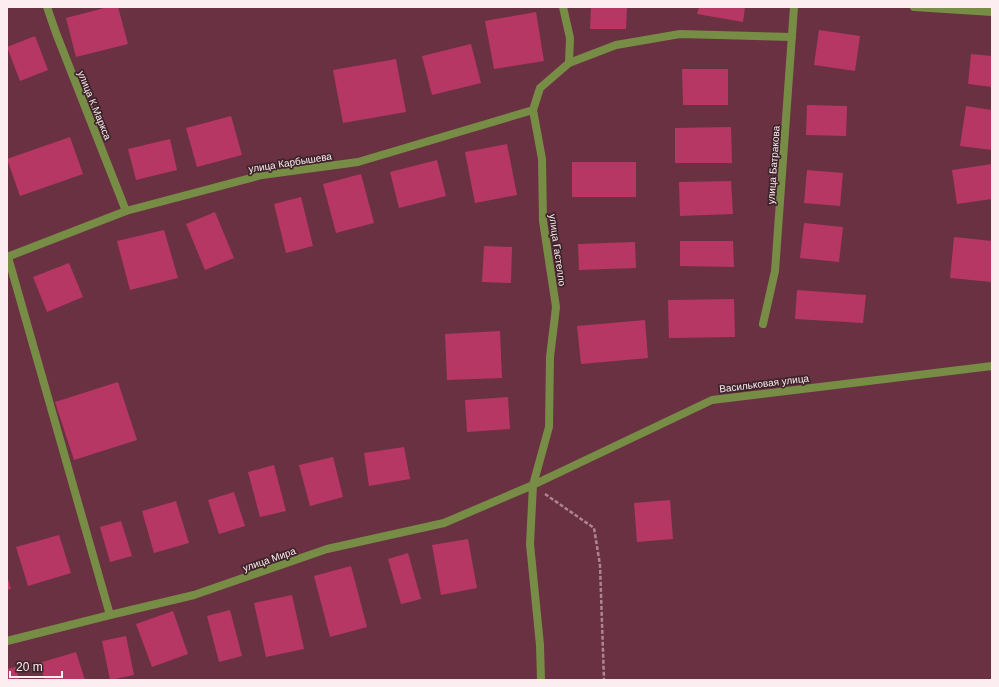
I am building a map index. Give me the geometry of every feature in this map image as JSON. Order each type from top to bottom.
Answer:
[{"type":"street","name":"улица К.Маркса","points":[[47,7],[126,211]]},
{"type":"street","points":[[563,7],[570,38],[569,63]]},
{"type":"street","name":"улица Батракова","points":[[763,324],[775,272],[794,7]]},
{"type":"street","points":[[914,7],[992,12]]},
{"type":"street","points":[[532,110],[540,88],[569,63],[616,45],[680,34],[792,37]]},
{"type":"street","name":"улица Карбышева","points":[[7,257],[126,211],[262,175],[358,162],[532,110]]},
{"type":"street","name":"улица Гастелло","points":[[532,110],[542,159],[543,221],[556,307],[550,357],[549,427],[533,485],[530,544],[540,644],[541,680]]},
{"type":"street","points":[[7,257],[110,614]]},
{"type":"street","name":"Васильковая улица","points":[[533,485],[712,400],[992,366]]},
{"type":"street","name":"улица Мира","points":[[7,641],[110,614],[194,595],[327,549],[444,523],[533,485]]},
{"type":"path","points":[[533,485],[594,528],[600,565],[604,680]]},
{"type":"building","points":[[108,7],[118,7],[128,44],[76,57],[66,18]]},
{"type":"building","points":[[591,7],[627,7],[626,29],[590,29]]},
{"type":"building","points":[[699,7],[745,7],[743,22],[697,14]]},
{"type":"building","points":[[536,12],[544,61],[494,69],[485,21]]},
{"type":"building","points":[[819,30],[860,36],[855,71],[814,65]]},
{"type":"building","points":[[35,36],[48,70],[20,81],[7,47]]},
{"type":"building","points":[[471,44],[481,83],[432,95],[422,56]]},
{"type":"building","points":[[971,54],[992,56],[992,87],[968,84]]},
{"type":"building","points":[[396,59],[406,112],[343,123],[333,70]]},
{"type":"building","points":[[682,69],[728,69],[728,105],[683,105]]},
{"type":"building","points":[[807,105],[847,106],[846,136],[806,135]]},
{"type":"building","points":[[966,106],[992,110],[992,150],[960,146]]},
{"type":"building","points":[[231,116],[242,155],[197,167],[186,128]]},
{"type":"building","points":[[731,127],[732,163],[675,163],[675,128]]},
{"type":"building","points":[[70,137],[83,174],[20,196],[7,159]]},
{"type":"building","points":[[170,139],[177,170],[136,180],[128,149]]},
{"type":"building","points":[[507,144],[517,195],[475,203],[465,152]]},
{"type":"building","points":[[437,160],[446,196],[399,208],[390,172]]},
{"type":"building","points":[[572,162],[636,162],[636,197],[572,197]]},
{"type":"building","points":[[992,164],[992,199],[957,204],[952,170]]},
{"type":"building","points":[[807,170],[843,173],[840,206],[804,203]]},
{"type":"building","points":[[361,174],[374,223],[336,233],[323,184]]},
{"type":"building","points":[[731,181],[733,214],[680,216],[679,182]]},
{"type":"building","points":[[301,197],[313,246],[286,253],[274,204]]},
{"type":"building","points":[[215,212],[234,258],[205,270],[186,224]]},
{"type":"building","points":[[804,223],[843,227],[839,262],[800,258]]},
{"type":"building","points":[[164,230],[178,278],[130,290],[117,241]]},
{"type":"building","points":[[954,237],[992,241],[992,282],[950,278]]},
{"type":"building","points":[[680,241],[733,241],[734,267],[680,266]]},
{"type":"building","points":[[635,242],[636,268],[579,270],[578,244]]},
{"type":"building","points":[[484,246],[512,247],[511,283],[482,282]]},
{"type":"building","points":[[69,263],[83,297],[47,312],[33,277]]},
{"type":"building","points":[[797,290],[866,295],[863,323],[795,319]]},
{"type":"building","points":[[734,299],[735,337],[669,338],[668,300]]},
{"type":"building","points":[[645,320],[648,358],[581,364],[577,326]]},
{"type":"building","points":[[500,331],[502,378],[447,380],[445,334]]},
{"type":"building","points":[[118,382],[137,440],[74,460],[55,402]]},
{"type":"building","points":[[508,397],[510,429],[467,432],[465,400]]},
{"type":"building","points":[[404,447],[410,479],[369,486],[364,453]]},
{"type":"building","points":[[333,457],[343,497],[310,506],[299,465]]},
{"type":"building","points":[[274,465],[286,511],[260,517],[248,472]]},
{"type":"building","points":[[234,492],[245,526],[219,534],[208,500]]},
{"type":"building","points":[[670,500],[673,539],[637,542],[634,503]]},
{"type":"building","points":[[176,501],[189,543],[154,553],[142,511]]},
{"type":"building","points":[[121,521],[132,556],[110,562],[100,527]]},
{"type":"building","points":[[59,535],[71,573],[28,586],[16,547]]},
{"type":"building","points":[[468,539],[477,588],[441,595],[432,545]]},
{"type":"building","points":[[408,553],[421,599],[401,604],[388,559]]},
{"type":"building","points":[[351,566],[367,627],[330,637],[314,576]]},
{"type":"building","points":[[7,576],[11,589],[7,590]]},
{"type":"building","points":[[292,595],[304,649],[266,657],[254,603]]},
{"type":"building","points":[[230,610],[242,656],[219,662],[207,616]]},
{"type":"building","points":[[173,611],[188,654],[152,667],[136,624]]},
{"type":"building","points":[[126,636],[134,675],[110,680],[102,641]]},
{"type":"building","points":[[76,652],[85,680],[45,680],[39,663]]},
{"type":"building","points":[[16,667],[19,680],[7,680],[7,669]]}]
